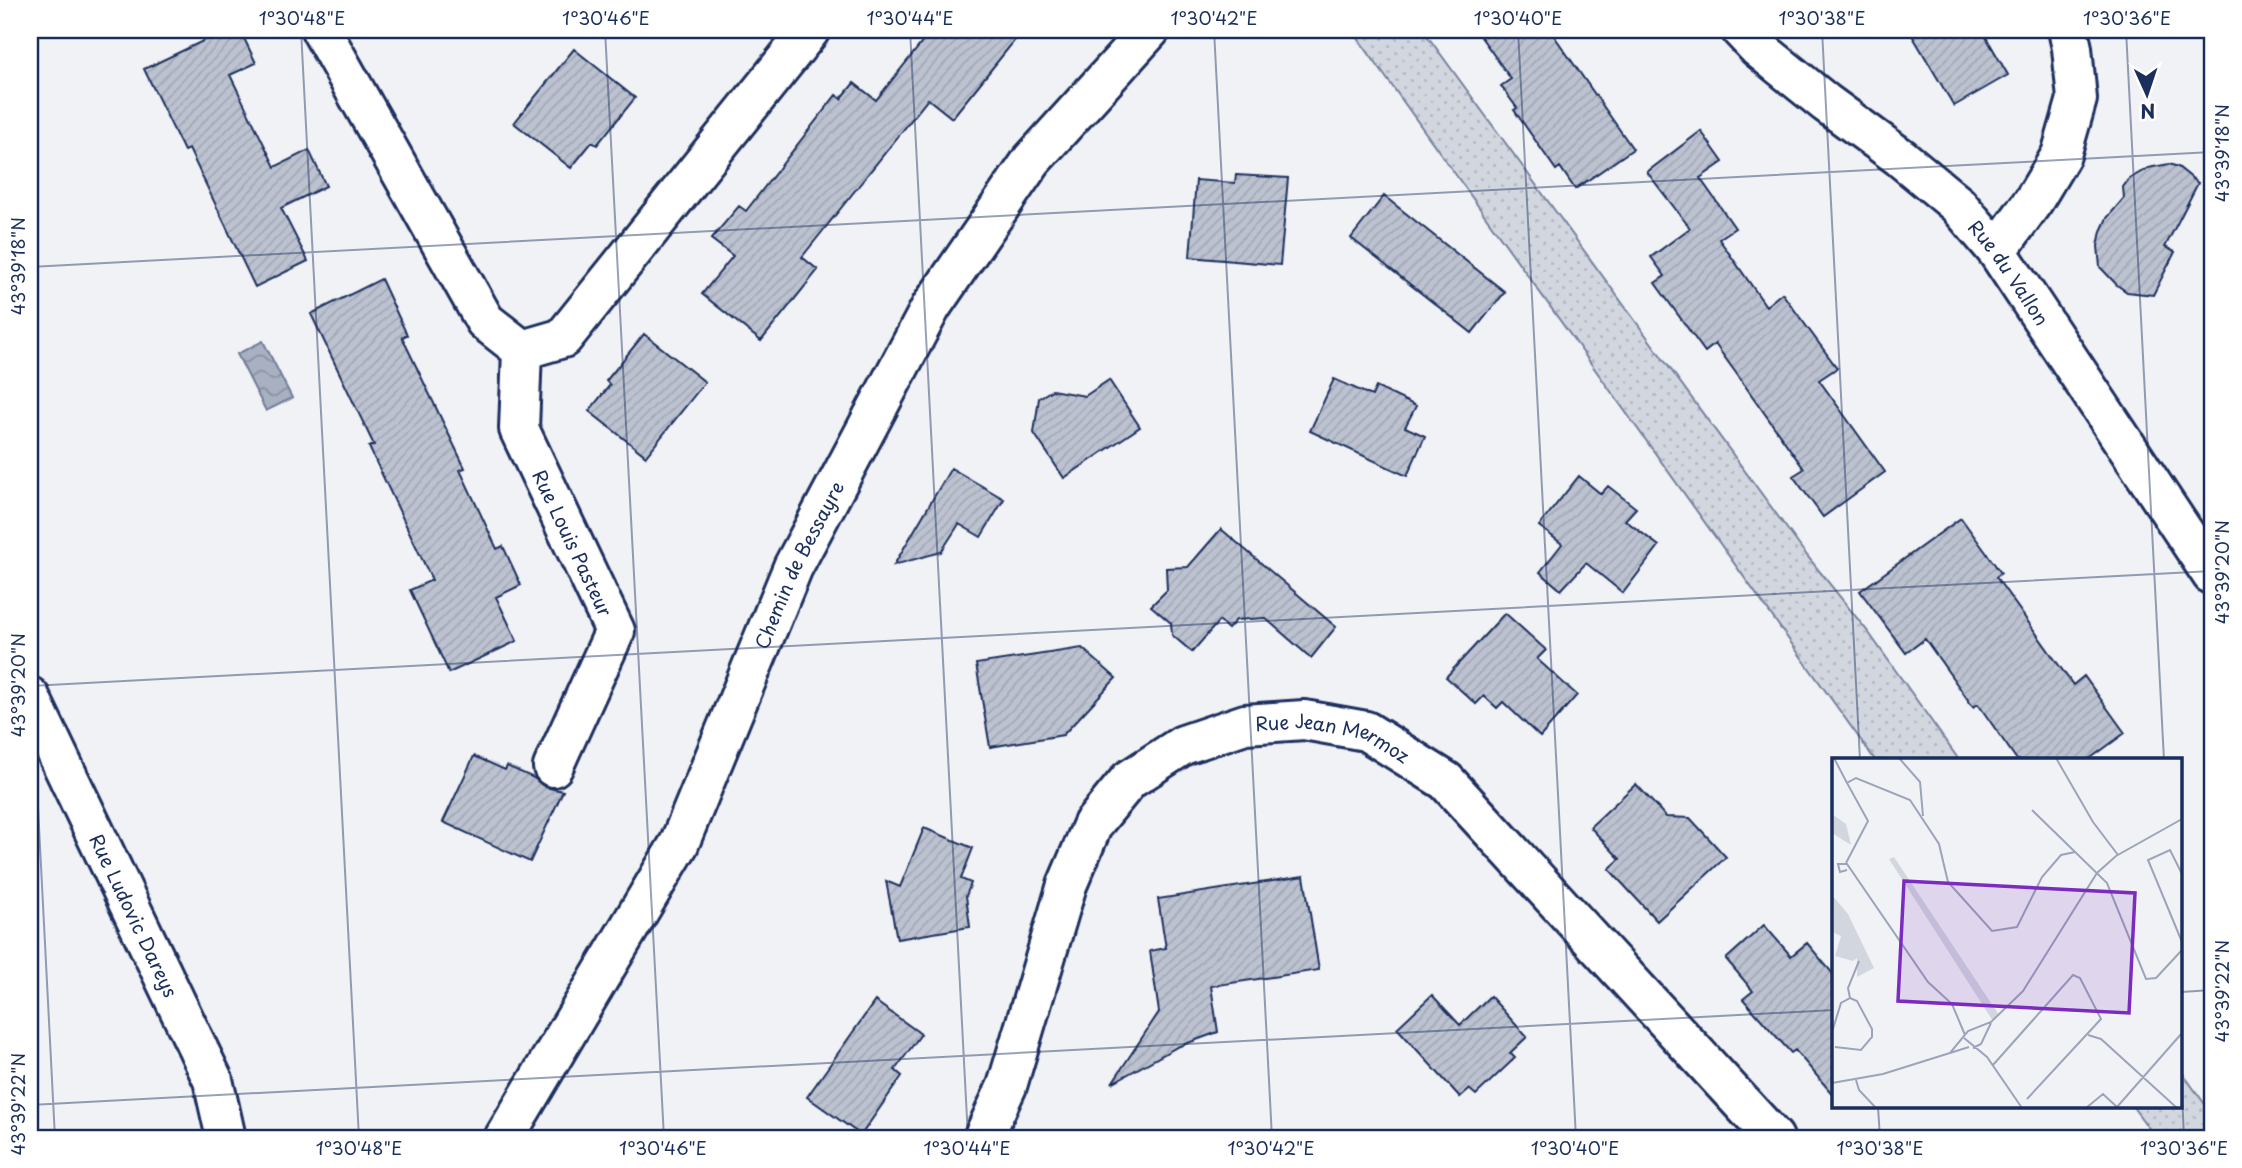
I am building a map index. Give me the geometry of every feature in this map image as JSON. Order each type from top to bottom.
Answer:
[{"type":"street","points":[[321,30],[485,321],[522,350],[563,338],[810,30]]},
{"type":"street","name":"Chemin de Bessayre","points":[[504,1138],[679,844],[793,567],[931,307],[1032,160],[1150,30]]},
{"type":"street","name":"Rue du Vallon","points":[[1741,30],[1758,48],[1826,103],[1958,205],[1997,251],[2212,575]]},
{"type":"street","points":[[1997,251],[2034,200],[2061,155],[2077,99],[2072,48],[2067,30]]},
{"type":"street","name":"Rue Louis Pasteur","points":[[522,350],[519,429],[615,631],[552,767]]},
{"type":"street","name":"Rue Ludovic Dareys","points":[[30,697],[212,1080],[226,1138]]},
{"type":"street","name":"Rue Jean Mermoz","points":[[983,1138],[1007,1086],[1067,885],[1093,824],[1129,780],[1183,746],[1245,724],[1304,720],[1366,731],[1446,781],[1774,1138]]},
{"type":"shaded area","points":[[1352,30],[1423,30],[1804,552],[1869,633],[1958,758],[1874,758]]},
{"type":"shaded area","points":[[2182,1072],[2212,1114],[2212,1138],[2156,1138],[2134,1108],[2182,1108]]},
{"type":"water","points":[[263,341],[292,398],[266,411],[237,354]]},
{"type":"building","points":[[226,30],[240,30],[256,63],[230,75],[275,167],[309,150],[326,186],[281,208],[308,261],[255,287],[189,149],[184,151],[144,69]]},
{"type":"building","points":[[932,30],[1023,30],[952,118],[928,99],[802,257],[818,270],[761,341],[702,294],[733,256],[711,239],[739,206],[746,211],[836,95],[841,99],[854,83],[876,100]]},
{"type":"building","points":[[1476,30],[1550,30],[1633,149],[1575,189],[1560,167],[1556,170],[1514,110],[1517,108],[1501,86],[1511,79]]},
{"type":"building","points":[[1909,30],[1982,30],[2008,75],[1954,106]]},
{"type":"building","points":[[574,49],[635,98],[597,145],[592,142],[571,168],[514,123]]},
{"type":"building","points":[[1701,131],[1723,162],[1700,178],[1735,228],[1719,239],[1766,306],[1782,293],[1837,368],[1819,380],[1885,472],[1823,517],[1793,476],[1804,469],[1736,373],[1715,344],[1705,352],[1655,283],[1665,276],[1651,257],[1690,228],[1647,172]]},
{"type":"building","points":[[2169,164],[2178,167],[2198,183],[2165,247],[2175,252],[2153,295],[2127,292],[2100,267],[2098,246],[2101,231],[2107,218],[2124,198],[2123,187],[2129,179],[2148,168]]},
{"type":"building","points":[[1236,175],[1288,178],[1280,265],[1190,257],[1196,180],[1235,183]]},
{"type":"building","points":[[1384,196],[1505,292],[1472,333],[1351,238]]},
{"type":"building","points":[[381,279],[407,335],[402,337],[465,468],[460,470],[497,549],[503,546],[521,585],[496,597],[517,641],[449,673],[410,590],[432,580],[369,447],[374,445],[311,314]]},
{"type":"building","points":[[644,334],[705,382],[646,456],[589,411],[610,385],[606,381]]},
{"type":"building","points":[[1334,379],[1372,396],[1376,387],[1416,406],[1405,427],[1425,436],[1407,476],[1310,431]]},
{"type":"building","points":[[1109,380],[1140,427],[1064,478],[1034,433],[1039,398],[1052,390],[1085,396]]},
{"type":"building","points":[[951,468],[1004,499],[981,537],[959,524],[941,552],[894,565]]},
{"type":"building","points":[[1579,476],[1601,494],[1608,486],[1636,508],[1625,520],[1659,546],[1623,593],[1586,563],[1561,590],[1540,572],[1562,544],[1539,526]]},
{"type":"building","points":[[1961,518],[2001,573],[1996,577],[2073,685],[2084,676],[2125,733],[2091,758],[2016,758],[1978,704],[1973,707],[1925,639],[1906,653],[1860,591]]},
{"type":"building","points":[[1221,529],[1336,627],[1311,658],[1265,618],[1236,620],[1228,629],[1219,621],[1192,652],[1172,635],[1171,623],[1151,606],[1167,590],[1166,568],[1188,567]]},
{"type":"building","points":[[1505,613],[1546,650],[1537,659],[1577,695],[1540,737],[1503,702],[1497,708],[1484,696],[1476,704],[1446,677]]},
{"type":"building","points":[[1082,648],[1116,678],[1063,735],[990,747],[976,664]]},
{"type":"building","points":[[474,756],[505,770],[507,766],[534,778],[545,787],[563,791],[530,862],[443,822]]},
{"type":"building","points":[[1636,784],[1666,817],[1690,818],[1726,857],[1657,921],[1609,869],[1620,859],[1590,827]]},
{"type":"building","points":[[924,828],[973,848],[961,879],[971,883],[966,896],[970,927],[897,939],[886,881],[900,887]]},
{"type":"building","points":[[1304,876],[1319,970],[1211,986],[1218,1032],[1177,1047],[1112,1083],[1159,1012],[1150,951],[1166,948],[1158,899]]},
{"type":"building","points":[[1764,925],[1791,956],[1807,943],[1832,973],[1832,1094],[1795,1050],[1791,1053],[1743,999],[1753,991],[1726,959]]},
{"type":"building","points":[[1432,995],[1460,1025],[1490,996],[1527,1037],[1510,1053],[1515,1058],[1476,1095],[1469,1089],[1460,1097],[1397,1028]]},
{"type":"building","points":[[875,1001],[921,1034],[895,1070],[902,1076],[861,1135],[807,1097]]}]
